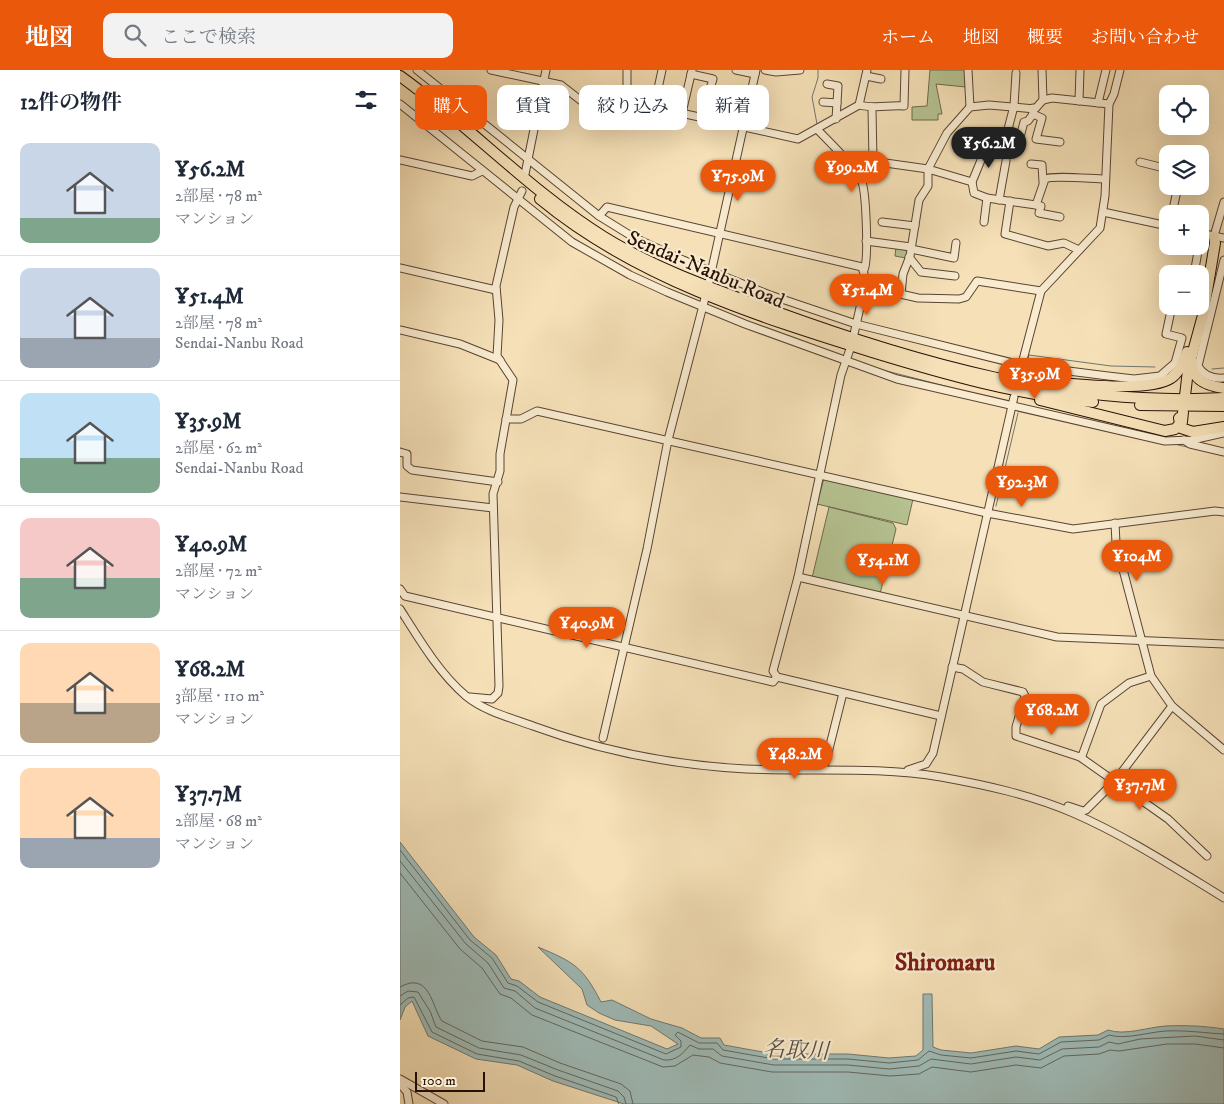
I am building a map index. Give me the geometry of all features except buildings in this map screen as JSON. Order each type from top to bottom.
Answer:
[{"type":"highway","name":"Sendai-Nanbu Road","points":[[400,76],[430,98],[565,210],[625,249],[672,272],[846,336],[944,365],[1020,383],[1087,394],[1154,399],[1224,398]]},
{"type":"highway","name":"Sendai-Nanbu Road","points":[[400,84],[560,216],[601,244],[651,270],[782,322],[844,343],[1001,387],[1062,398],[1117,404],[1171,407],[1224,406]]},
{"type":"highway","points":[[944,365],[1052,382],[1141,386],[1164,382],[1178,372],[1190,353],[1203,315],[1215,243],[1219,237]]},
{"type":"highway","points":[[1205,265],[1209,242],[1219,237]]},
{"type":"highway","points":[[1183,396],[1196,315]]},
{"type":"highway","points":[[1190,353],[1194,371],[1203,383],[1224,388]]},
{"type":"highway","points":[[1001,387],[1043,401],[1154,428],[1170,431],[1180,424]]},
{"type":"highway","points":[[1181,412],[1180,424],[1184,430],[1193,432],[1224,427]]},
{"type":"street","points":[[417,70],[455,98],[528,160],[599,216],[633,237],[711,272],[770,295],[856,324],[1021,365],[1134,378],[1160,376],[1175,363],[1182,338],[1166,334],[1170,315]]},
{"type":"street","points":[[491,70],[564,87],[579,99]]},
{"type":"street","points":[[526,174],[546,70]]},
{"type":"street","points":[[627,70],[627,85]]},
{"type":"street","points":[[659,85],[662,70]]},
{"type":"street","points":[[736,70],[755,72],[752,85]]},
{"type":"street","points":[[765,70],[776,72],[800,70]]},
{"type":"street","points":[[758,130],[798,139],[859,105],[872,109],[884,105],[904,106],[905,70]]},
{"type":"street","points":[[968,70],[970,107]]},
{"type":"street","points":[[1042,70],[1043,100]]},
{"type":"street","points":[[1078,101],[1080,70]]},
{"type":"street","points":[[1098,103],[1106,70]]},
{"type":"street","points":[[1019,375],[1042,291],[1100,228],[1103,212],[1109,104],[1114,94],[1120,70]]},
{"type":"street","points":[[687,92],[692,72],[713,79],[711,85]]},
{"type":"street","points":[[859,105],[866,73],[882,79]]},
{"type":"street","points":[[1007,133],[1014,106],[1016,73]]},
{"type":"street","points":[[827,84],[838,86],[836,118]]},
{"type":"street","points":[[1020,137],[1024,122],[1028,121],[1033,111],[1043,100],[1052,98],[1109,104]]},
{"type":"street","points":[[823,102],[837,103]]},
{"type":"street","points":[[400,104],[572,242],[630,275],[704,308],[847,362],[897,378],[1012,406],[1165,441],[1184,440],[1224,433]]},
{"type":"street","points":[[901,294],[903,274],[911,248],[919,200],[928,186],[928,169],[947,133],[970,107],[989,105],[1014,106],[1033,111],[1042,118],[1036,139],[1060,142]]},
{"type":"street","points":[[872,109],[873,162]]},
{"type":"street","points":[[817,129],[862,181],[866,242],[866,265],[864,270],[866,281],[854,334]]},
{"type":"street","points":[[709,282],[743,130]]},
{"type":"street","points":[[986,148],[972,182],[974,193],[988,198],[1040,206],[1039,213],[1060,218]]},
{"type":"street","points":[[843,157],[928,169],[972,182]]},
{"type":"street","points":[[400,160],[472,176],[482,171]]},
{"type":"street","points":[[999,200],[1006,161]]},
{"type":"street","points":[[1140,162],[1159,167]]},
{"type":"street","points":[[1031,164],[1042,165],[1043,183],[1036,205]]},
{"type":"street","points":[[1043,183],[1050,176],[1070,179],[1105,179]]},
{"type":"street","points":[[468,697],[492,699],[498,693],[493,494],[498,482],[513,380],[498,358],[496,351],[499,320],[496,290],[514,207],[522,191]]},
{"type":"street","points":[[984,222],[988,198]]},
{"type":"street","points":[[1010,201],[1005,234],[1048,246],[1064,243],[1078,250]]},
{"type":"street","points":[[1219,237],[1224,202]]},
{"type":"street","points":[[599,216],[607,207],[845,262],[862,267],[864,270]]},
{"type":"street","points":[[1103,212],[1159,224]]},
{"type":"street","points":[[882,222],[915,226]]},
{"type":"street","points":[[866,242],[911,248],[954,258],[956,243]]},
{"type":"street","points":[[909,257],[921,272],[955,276]]},
{"type":"street","points":[[1224,260],[1198,366],[1202,373],[1215,379],[1224,378]]},
{"type":"street","points":[[400,268],[496,290]]},
{"type":"street","points":[[866,281],[887,291],[918,298],[960,299],[966,297],[977,281],[1042,291]]},
{"type":"street","points":[[603,738],[647,549],[668,440],[704,308],[705,298]]},
{"type":"street","points":[[400,330],[460,344],[501,360]]},
{"type":"street","points":[[850,349],[841,375],[818,473],[798,578],[773,671],[777,677],[941,716]]},
{"type":"street","points":[[894,772],[918,768],[930,760],[941,716],[957,668],[964,615],[1014,397]]},
{"type":"street","points":[[506,419],[521,418],[537,411],[818,473],[987,513],[1073,529],[1215,511],[1224,512]]},
{"type":"street","points":[[1184,440],[1190,444],[1224,452]]},
{"type":"street","points":[[400,452],[407,454],[407,466],[412,470],[498,482]]},
{"type":"street","points":[[400,497],[494,508]]},
{"type":"street","points":[[1115,523],[1116,542],[1151,676],[1172,706],[1224,750]]},
{"type":"street","points":[[798,578],[1057,637],[1142,643],[1224,644]]},
{"type":"street","points":[[400,589],[405,596],[773,682],[777,677]]},
{"type":"street","points":[[400,609],[449,678],[468,697],[488,708],[533,726],[608,750],[714,766],[766,769],[822,768],[914,773],[974,784],[1044,802],[1115,832],[1224,898]]},
{"type":"street","points":[[957,668],[983,682],[1023,692],[1025,696],[1016,727],[1016,736],[1080,757],[1168,819],[1207,856]]},
{"type":"street","points":[[1080,757],[1102,704],[1129,683],[1151,676]]},
{"type":"street","points":[[822,768],[826,761],[843,693]]},
{"type":"street","points":[[1044,802],[1053,801],[1084,811],[1115,781],[1172,706]]},
{"type":"street","points":[[400,1079],[444,1104]]},
{"type":"street","points":[[400,1084],[407,1092],[409,1104]]},
{"type":"green space","points":[[930,70],[966,70],[966,87],[936,84],[942,114],[938,114],[938,120],[912,120],[912,107],[927,106]]},
{"type":"green space","points":[[896,247],[908,249],[906,258],[895,256]]},
{"type":"green space","points":[[824,478],[913,499],[907,525],[817,504]]},
{"type":"green space","points":[[829,507],[893,523],[896,529],[880,594],[812,578]]},
{"type":"water","points":[[400,842],[474,937],[496,955],[511,979],[519,981],[540,997],[667,1049],[678,1044],[651,1026],[615,1020],[587,1005],[582,989],[538,947],[569,962],[583,973],[601,1002],[612,1000],[651,1019],[682,1028],[701,1038],[720,1038],[724,1045],[774,1054],[848,1054],[889,1058],[916,1056],[923,1050],[923,994],[932,994],[933,1047],[941,1050],[971,1053],[1016,1046],[1039,1049],[1059,1037],[1098,1035],[1108,1030],[1129,1032],[1159,1027],[1181,1026],[1224,1029],[1224,1104],[624,1104],[553,1081],[517,1065],[476,1059],[428,1036],[412,1001],[405,1007],[400,1020]]},
{"type":"waterway","points":[[817,124],[812,97],[818,78],[818,70]]},
{"type":"waterway","points":[[1028,359],[1029,355],[1111,366],[1155,367]]},
{"type":"waterway","points":[[875,368],[976,394]]},
{"type":"waterway","points":[[1212,369],[1224,368]]},
{"type":"waterway","points":[[996,506],[1018,413]]},
{"type":"waterway","points":[[1120,427],[1155,435]]},
{"type":"waterway","points":[[1178,445],[1192,448]]},
{"type":"district","name":"Shiromaru","points":[[945,962]]},
{"type":"water label","name":"名取川","points":[[796,1049]]}]
